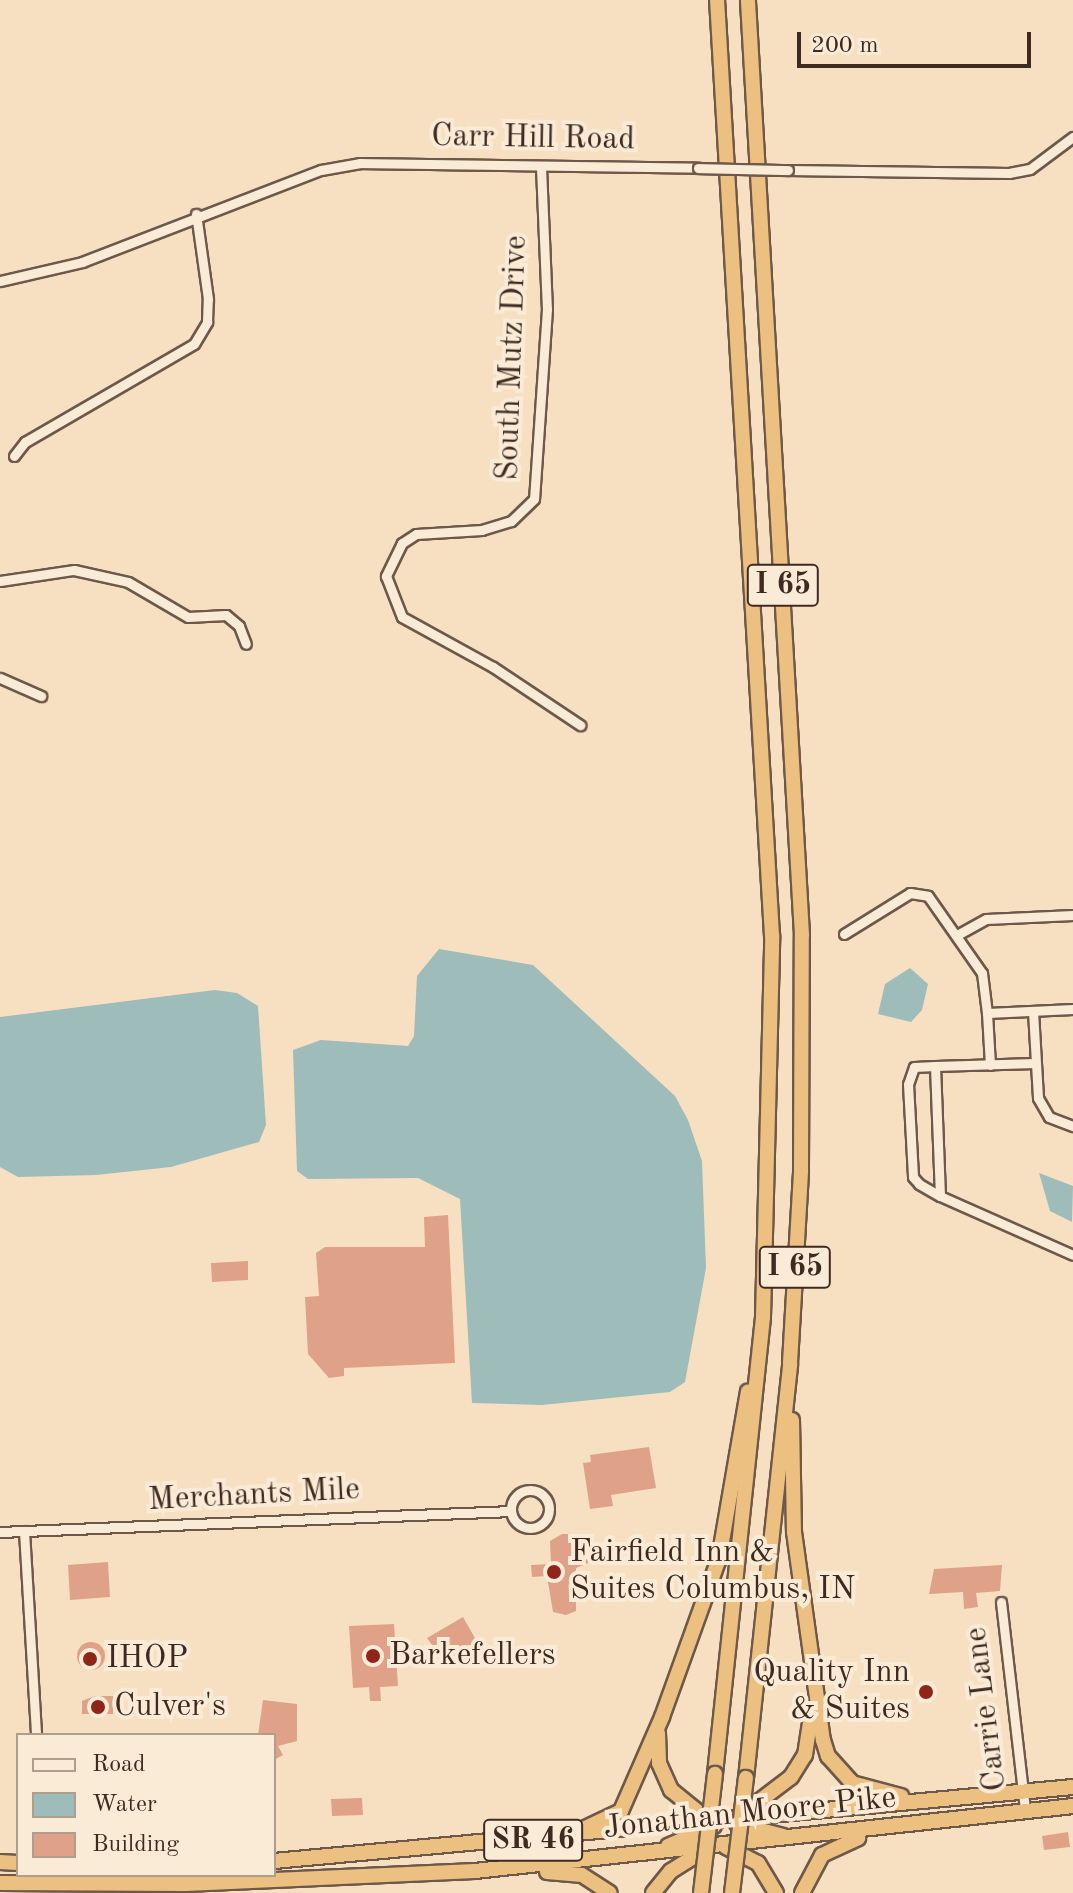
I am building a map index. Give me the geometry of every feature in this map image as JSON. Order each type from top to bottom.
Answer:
[{"type":"highway","name":"I 65","points":[[701,1893],[763,1317],[772,936],[717,0]]},
{"type":"highway","name":"I 65","points":[[732,1893],[790,1363],[801,1170],[802,935],[748,0]]},
{"type":"highway","points":[[557,1838],[621,1811],[662,1717],[719,1559],[763,1317]]},
{"type":"highway","points":[[790,1363],[794,1532],[812,1692],[828,1756],[852,1783],[884,1795],[937,1799]]},
{"type":"highway","points":[[652,1853],[749,1812],[791,1777],[808,1743],[812,1692]]},
{"type":"highway","points":[[662,1717],[659,1763],[671,1790],[702,1815],[795,1839]]},
{"type":"highway","name":"Jonathan Moore Pike","points":[[276,1861],[557,1838],[1073,1787]]},
{"type":"highway","name":"Jonathan Moore Pike","points":[[276,1875],[475,1871],[795,1839],[1073,1806]]},
{"type":"highway","points":[[653,1893],[671,1871],[718,1845],[792,1814]]},
{"type":"highway","points":[[651,1829],[718,1845],[758,1863],[776,1893]]},
{"type":"highway","points":[[802,1893],[832,1847],[886,1829]]},
{"type":"highway","points":[[475,1871],[569,1872],[610,1893]]},
{"type":"highway","name":"Jonathan Moore Pike","points":[[0,1883],[188,1877]]},
{"type":"street","name":"Carr Hill Road","points":[[0,281],[82,262],[196,214],[321,170],[360,163],[1009,173],[1030,169],[1073,137]]},
{"type":"street","name":"South Mutz Drive","points":[[541,167],[547,309],[534,499],[519,517],[497,526],[416,534],[402,543],[386,576],[402,617],[580,725]]},
{"type":"street","points":[[14,456],[25,442],[194,344],[207,322],[208,299],[196,214]]},
{"type":"street","points":[[0,581],[74,570],[128,582],[188,617],[226,615],[239,626],[246,644]]},
{"type":"street","points":[[0,678],[41,696]]},
{"type":"street","points":[[844,934],[918,892],[935,901],[982,973],[990,1065]]},
{"type":"street","points":[[957,935],[986,919],[1073,915]]},
{"type":"street","points":[[987,1013],[1073,1009]]},
{"type":"street","points":[[1033,1011],[1038,1098],[1049,1117],[1073,1126]]},
{"type":"street","points":[[1035,1063],[914,1067],[908,1084],[913,1177],[940,1196],[1073,1255]]},
{"type":"street","points":[[935,1066],[940,1196]]},
{"type":"street","name":"Merchants Mile","points":[[0,1532],[511,1511],[527,1528],[544,1522],[549,1511],[546,1499],[530,1490],[519,1494],[511,1511]]},
{"type":"street","points":[[24,1531],[36,1733]]},
{"type":"street","name":"Carrie Lane","points":[[1001,1602],[1025,1811]]},
{"type":"water","points":[[439,949],[533,965],[675,1096],[688,1120],[702,1161],[706,1268],[685,1382],[670,1392],[542,1405],[472,1403],[460,1199],[418,1178],[308,1179],[297,1171],[293,1050],[321,1040],[408,1046],[414,1036],[417,976]]},
{"type":"water","points":[[910,968],[928,984],[922,1010],[911,1022],[878,1014],[885,984]]},
{"type":"water","points":[[215,990],[237,993],[258,1006],[266,1125],[259,1142],[171,1167],[96,1175],[18,1177],[0,1167],[0,1017]]},
{"type":"water","points":[[1039,1173],[1073,1186],[1072,1222],[1050,1211]]},
{"type":"building","points":[[448,1215],[455,1363],[344,1368],[344,1376],[329,1378],[308,1354],[305,1297],[319,1296],[316,1253],[325,1247],[425,1247],[424,1217]]},
{"type":"building","points":[[248,1261],[248,1280],[212,1282],[211,1263]]},
{"type":"building","points":[[649,1447],[656,1488],[611,1495],[613,1506],[590,1509],[583,1463],[591,1462],[590,1455]]},
{"type":"building","name":"Fairfield Inn & Suites Columbus, IN","points":[[562,1534],[587,1534],[588,1563],[576,1568],[576,1611],[566,1615],[553,1612],[547,1576],[532,1577],[531,1565],[551,1564],[550,1541]]},
{"type":"building","points":[[108,1562],[110,1597],[70,1600],[68,1565]]},
{"type":"building","points":[[1002,1565],[1000,1591],[976,1593],[978,1607],[964,1609],[963,1592],[929,1594],[934,1569]]},
{"type":"building","points":[[463,1617],[480,1647],[447,1665],[427,1638]]},
{"type":"building","name":"Barkefellers","points":[[394,1624],[398,1686],[380,1687],[381,1701],[370,1701],[369,1687],[353,1688],[349,1626]]},
{"type":"building","name":"IHOP","points":[[91,1642],[101,1646],[105,1656],[101,1666],[91,1670],[81,1666],[77,1656],[81,1646]]},
{"type":"building","name":"Culver's","points":[[95,1696],[113,1696],[113,1714],[82,1714],[82,1701]]},
{"type":"building","points":[[263,1700],[297,1704],[297,1741],[278,1746],[283,1755],[276,1759],[276,1733],[258,1733]]},
{"type":"building","points":[[362,1798],[363,1815],[332,1816],[331,1799]]},
{"type":"building","points":[[1068,1832],[1070,1847],[1044,1850],[1042,1836]]},
{"type":"place","name":"Fairfield Inn & Suites Columbus, IN","points":[[554,1572]]},
{"type":"place","name":"Barkefellers","points":[[373,1656]]},
{"type":"place","name":"IHOP","points":[[90,1659]]},
{"type":"place","name":"Quality Inn & Suites","points":[[926,1692]]},
{"type":"place","name":"Culver's","points":[[98,1707]]}]
